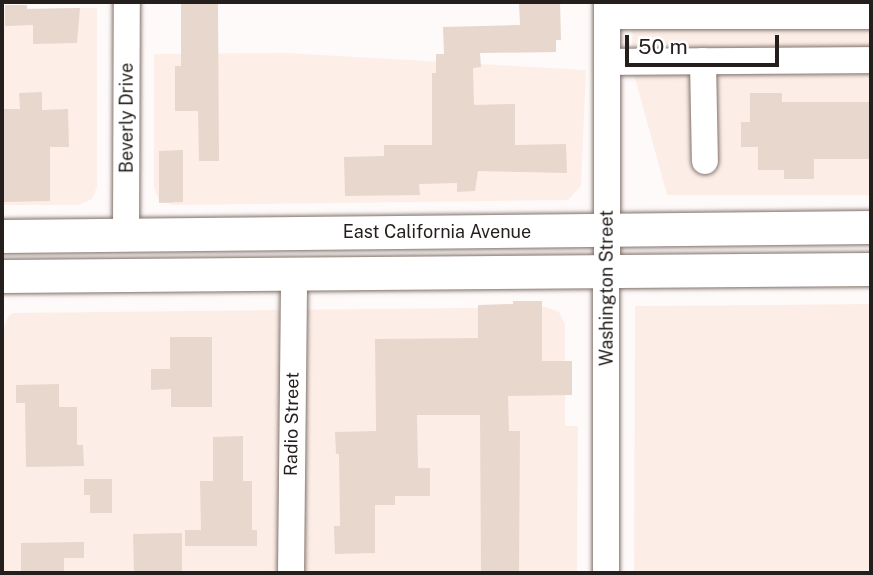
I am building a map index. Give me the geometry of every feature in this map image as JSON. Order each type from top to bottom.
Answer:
[{"type":"main road","name":"East California Avenue","points":[[2,236],[871,227]]},
{"type":"main road","points":[[2,276],[871,270]]},
{"type":"street","name":"Beverly Drive","points":[[126,235],[127,2]]},
{"type":"street","points":[[607,9],[871,16]]},
{"type":"street","name":"Washington Street","points":[[606,573],[607,9]]},
{"type":"street","points":[[607,62],[871,60]]},
{"type":"street","points":[[703,61],[705,161]]},
{"type":"street","name":"Radio Street","points":[[291,573],[294,274]]},
{"type":"shaded area","points":[[633,2],[871,2],[871,195],[667,195],[632,67]]},
{"type":"shaded area","points":[[97,8],[97,187],[92,199],[79,205],[2,205],[2,9]]},
{"type":"shaded area","points":[[285,53],[586,70],[581,186],[568,200],[172,205],[159,200],[154,188],[154,54]]},
{"type":"shaded area","points":[[871,304],[871,573],[634,573],[635,306]]},
{"type":"shaded area","points":[[546,307],[559,312],[565,324],[565,426],[578,426],[577,573],[2,573],[3,330],[8,317],[13,313]]},
{"type":"building","points":[[519,2],[560,2],[561,40],[556,40],[556,52],[480,53],[481,67],[473,68],[474,105],[515,104],[515,145],[566,144],[567,173],[478,171],[475,191],[457,192],[457,183],[419,184],[420,195],[345,196],[344,157],[384,156],[384,145],[432,145],[432,73],[436,73],[436,54],[444,54],[443,27],[520,25]]},
{"type":"building","points":[[181,4],[218,4],[219,161],[199,161],[198,111],[175,111],[175,66],[181,66]]},
{"type":"building","points":[[5,5],[27,5],[27,9],[80,8],[77,43],[33,44],[33,25],[5,26]]},
{"type":"building","points":[[42,92],[42,110],[68,109],[69,147],[50,147],[50,201],[2,202],[2,109],[20,109],[19,93]]},
{"type":"building","points":[[750,93],[782,93],[782,102],[871,102],[871,159],[814,159],[814,179],[784,179],[784,170],[758,170],[758,147],[741,147],[741,122],[750,122]]},
{"type":"building","points":[[183,150],[183,202],[159,203],[159,151]]},
{"type":"building","points":[[513,301],[542,301],[542,361],[572,361],[572,395],[508,396],[509,431],[520,431],[519,573],[481,573],[480,415],[417,415],[418,468],[430,468],[430,496],[395,496],[395,505],[375,505],[375,553],[335,554],[334,526],[340,526],[339,454],[336,454],[335,432],[376,431],[375,339],[478,338],[478,305],[513,304]]},
{"type":"building","points":[[170,337],[212,337],[212,407],[171,407],[171,389],[151,390],[151,369],[170,369]]},
{"type":"building","points":[[59,384],[59,407],[77,407],[77,445],[83,445],[84,466],[26,467],[25,403],[16,403],[16,385]]},
{"type":"building","points":[[243,436],[243,481],[252,481],[252,530],[257,530],[257,546],[185,546],[185,530],[201,530],[200,481],[213,481],[213,437]]},
{"type":"building","points":[[84,479],[112,479],[112,513],[90,513],[90,495],[84,495]]},
{"type":"building","points":[[182,533],[182,573],[134,573],[133,534]]},
{"type":"building","points":[[84,542],[84,558],[64,558],[64,573],[21,573],[21,543]]}]
